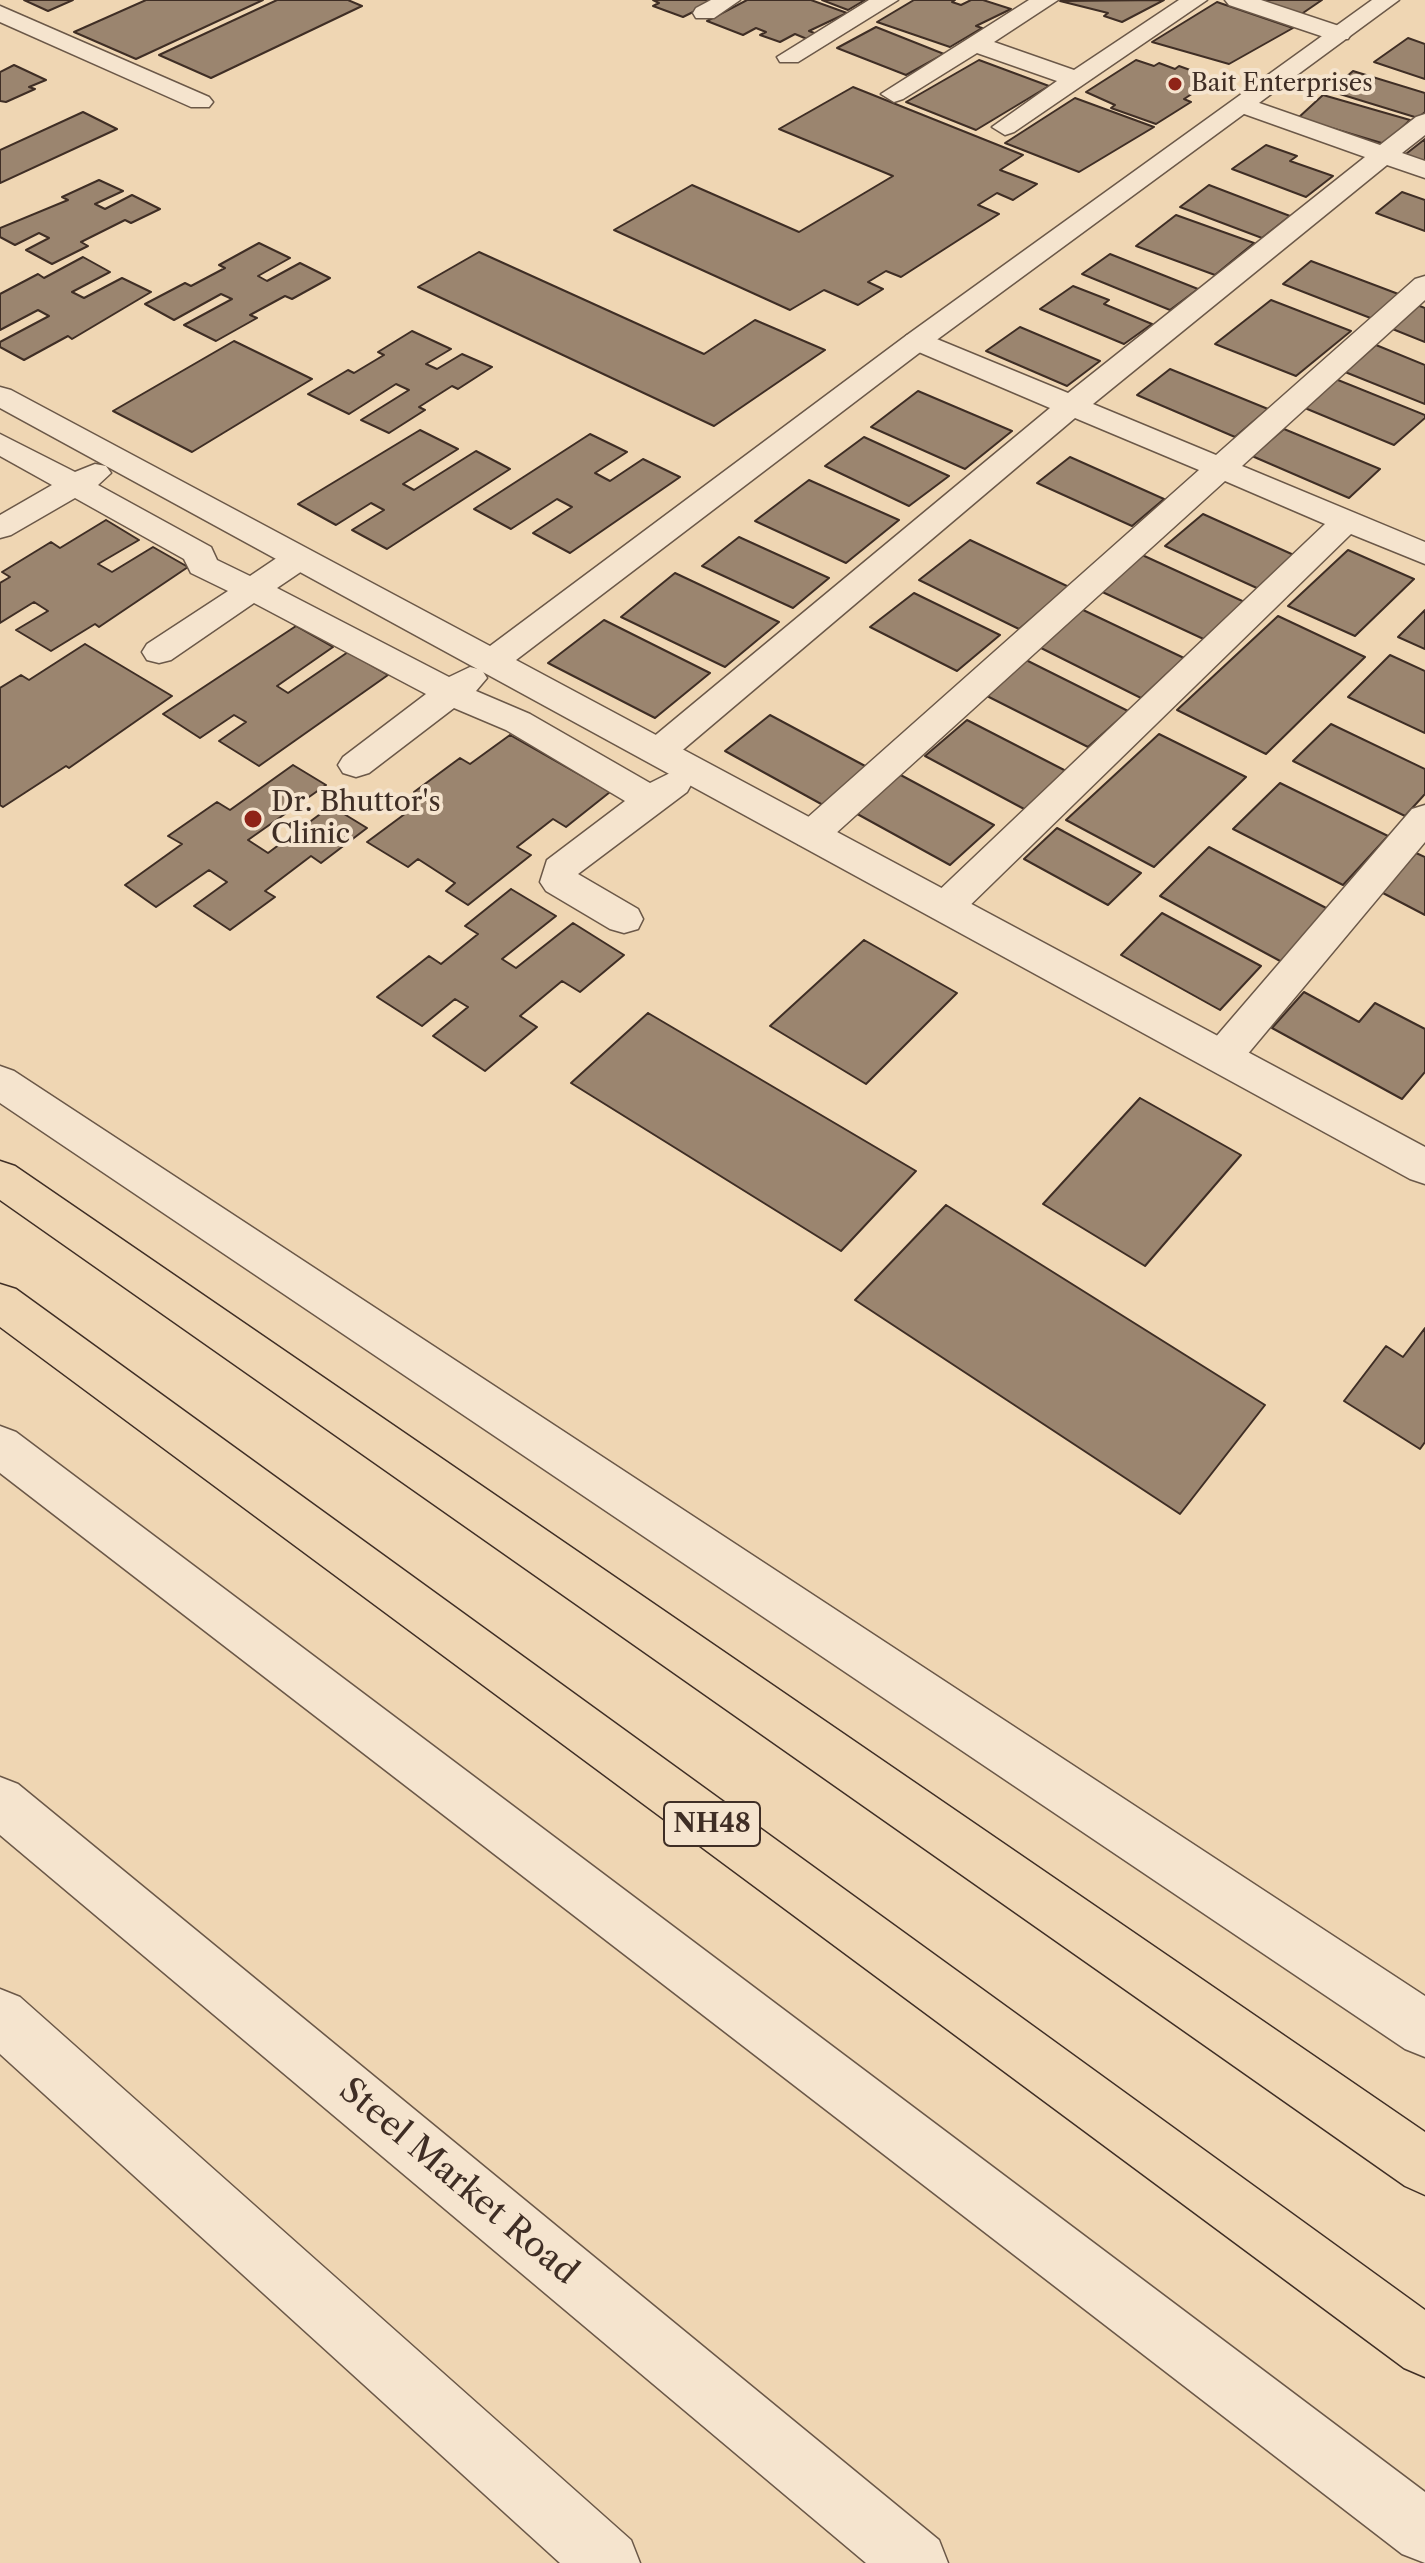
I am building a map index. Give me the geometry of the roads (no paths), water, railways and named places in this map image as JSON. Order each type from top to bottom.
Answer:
[{"type":"highway","points":[[0,1178],[1425,2166]]},
{"type":"highway","name":"NH48","points":[[0,1302],[1425,2347]]},
{"type":"street","points":[[705,13],[728,0]]},
{"type":"street","points":[[789,57],[886,0]]},
{"type":"street","points":[[894,94],[1046,0]]},
{"type":"street","points":[[1005,127],[1195,0]]},
{"type":"street","points":[[1237,0],[1339,34]]},
{"type":"street","points":[[356,765],[917,341],[1387,0]]},
{"type":"street","points":[[0,13],[200,102]]},
{"type":"street","points":[[975,44],[1077,79]]},
{"type":"street","points":[[1242,105],[1425,170]]},
{"type":"street","points":[[624,919],[559,882],[560,869],[653,801],[675,760],[1071,406],[1425,122]]},
{"type":"street","points":[[811,835],[1425,285]]},
{"type":"street","points":[[917,341],[1425,554]]},
{"type":"street","points":[[0,396],[1425,1167]]},
{"type":"street","points":[[0,443],[199,554],[203,566],[250,591],[315,619],[451,693],[518,722],[653,801]]},
{"type":"street","points":[[0,528],[118,459]]},
{"type":"street","points":[[945,907],[1346,521]]},
{"type":"street","points":[[159,652],[299,558]]},
{"type":"street","points":[[1222,1057],[1425,818]]},
{"type":"street","points":[[0,1082],[1425,2029]]},
{"type":"street","points":[[0,1446],[1425,2531]]},
{"type":"street","name":"Steel Market Road","points":[[0,1802],[916,2563]]},
{"type":"street","points":[[0,2017],[608,2563]]},
{"type":"place","name":"Bait Enterprises","points":[[1175,84]]},
{"type":"place","name":"Dr. Bhuttor's Clinic","points":[[253,819]]}]
